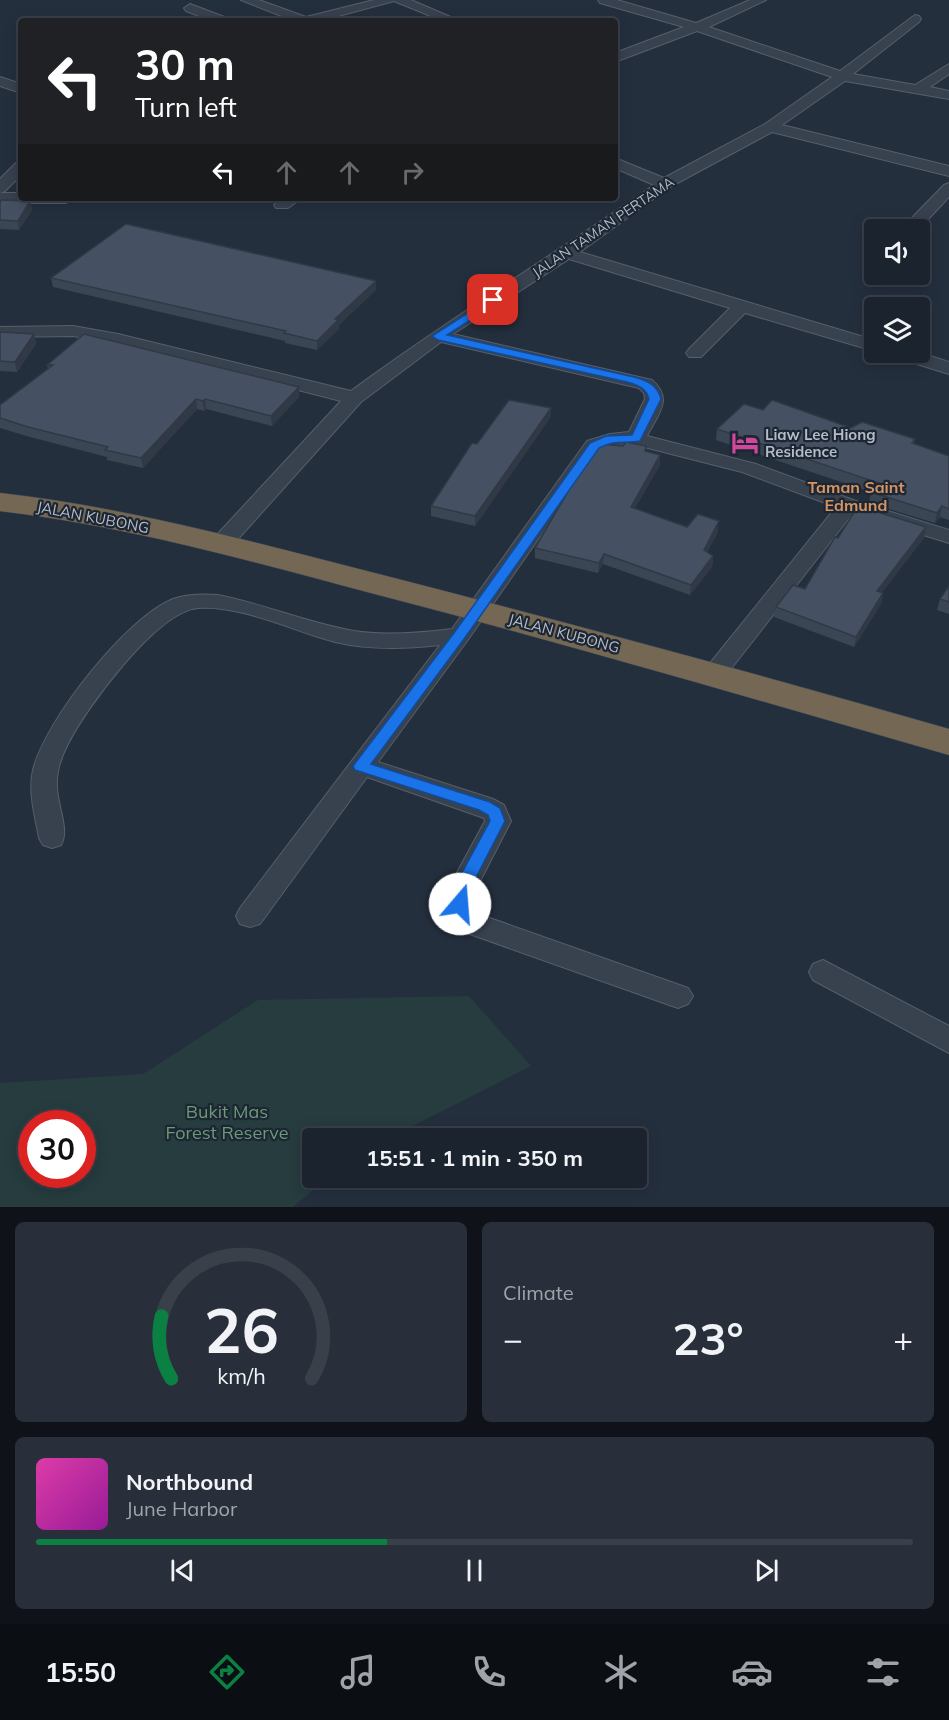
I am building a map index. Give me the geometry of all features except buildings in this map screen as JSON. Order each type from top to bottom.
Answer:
[{"type":"highway","name":"JALAN KUBONG","points":[[0,502],[46,507],[106,518],[221,544],[468,623],[715,674],[949,742]]},
{"type":"street","points":[[247,0],[297,18]]},
{"type":"street","points":[[317,18],[389,0]]},
{"type":"street","points":[[400,0],[446,18]]},
{"type":"street","points":[[603,0],[697,27],[842,76],[949,95]]},
{"type":"street","points":[[618,57],[760,0]]},
{"type":"street","points":[[190,8],[216,18]]},
{"type":"street","name":"JALAN TAMAN PERTAMA","points":[[221,544],[354,398],[438,336],[567,253],[665,184],[770,128],[915,19]]},
{"type":"street","points":[[918,89],[949,68]]},
{"type":"street","points":[[0,81],[18,88]]},
{"type":"street","points":[[770,128],[949,171]]},
{"type":"street","points":[[618,164],[665,184]]},
{"type":"street","points":[[0,188],[10,172]]},
{"type":"street","points":[[919,219],[949,188]]},
{"type":"street","points":[[0,198],[18,198]]},
{"type":"street","points":[[567,253],[864,343]]},
{"type":"street","points":[[695,353],[741,307]]},
{"type":"street","points":[[0,332],[73,331],[118,339],[354,398]]},
{"type":"street","points":[[438,336],[645,384],[653,391],[655,399],[636,439]]},
{"type":"street","points":[[930,362],[949,368]]},
{"type":"street","points":[[250,916],[468,623],[594,446],[606,440],[621,437],[636,439],[749,468],[949,537]]},
{"type":"street","points":[[715,674],[849,504]]},
{"type":"street","points":[[52,838],[44,783],[50,756],[72,715],[114,659],[164,613],[184,603],[233,605],[352,638],[391,641],[468,623]]},
{"type":"street","points":[[361,766],[484,806],[495,812],[498,821],[460,893],[460,904],[465,917],[474,924],[678,996]]},
{"type":"street","points":[[824,972],[949,1041]]},
{"type":"green space","name":"Bukit Mas Forest Reserve","points":[[469,996],[531,1066],[409,1128],[302,1128],[302,1188],[316,1188],[293,1207],[0,1207],[0,1083],[143,1074],[258,1000]]},
{"type":"place","name":"Liaw Lee Hiong Residence","points":[[745,443]]},
{"type":"district","name":"Taman Saint Edmund","points":[[856,496]]},
{"type":"route","points":[[460,904],[460,893],[498,821],[495,812],[484,806],[361,766],[459,636],[594,446],[606,440],[621,437],[636,439],[655,399],[653,391],[645,384],[630,379],[438,336],[493,300]]}]
